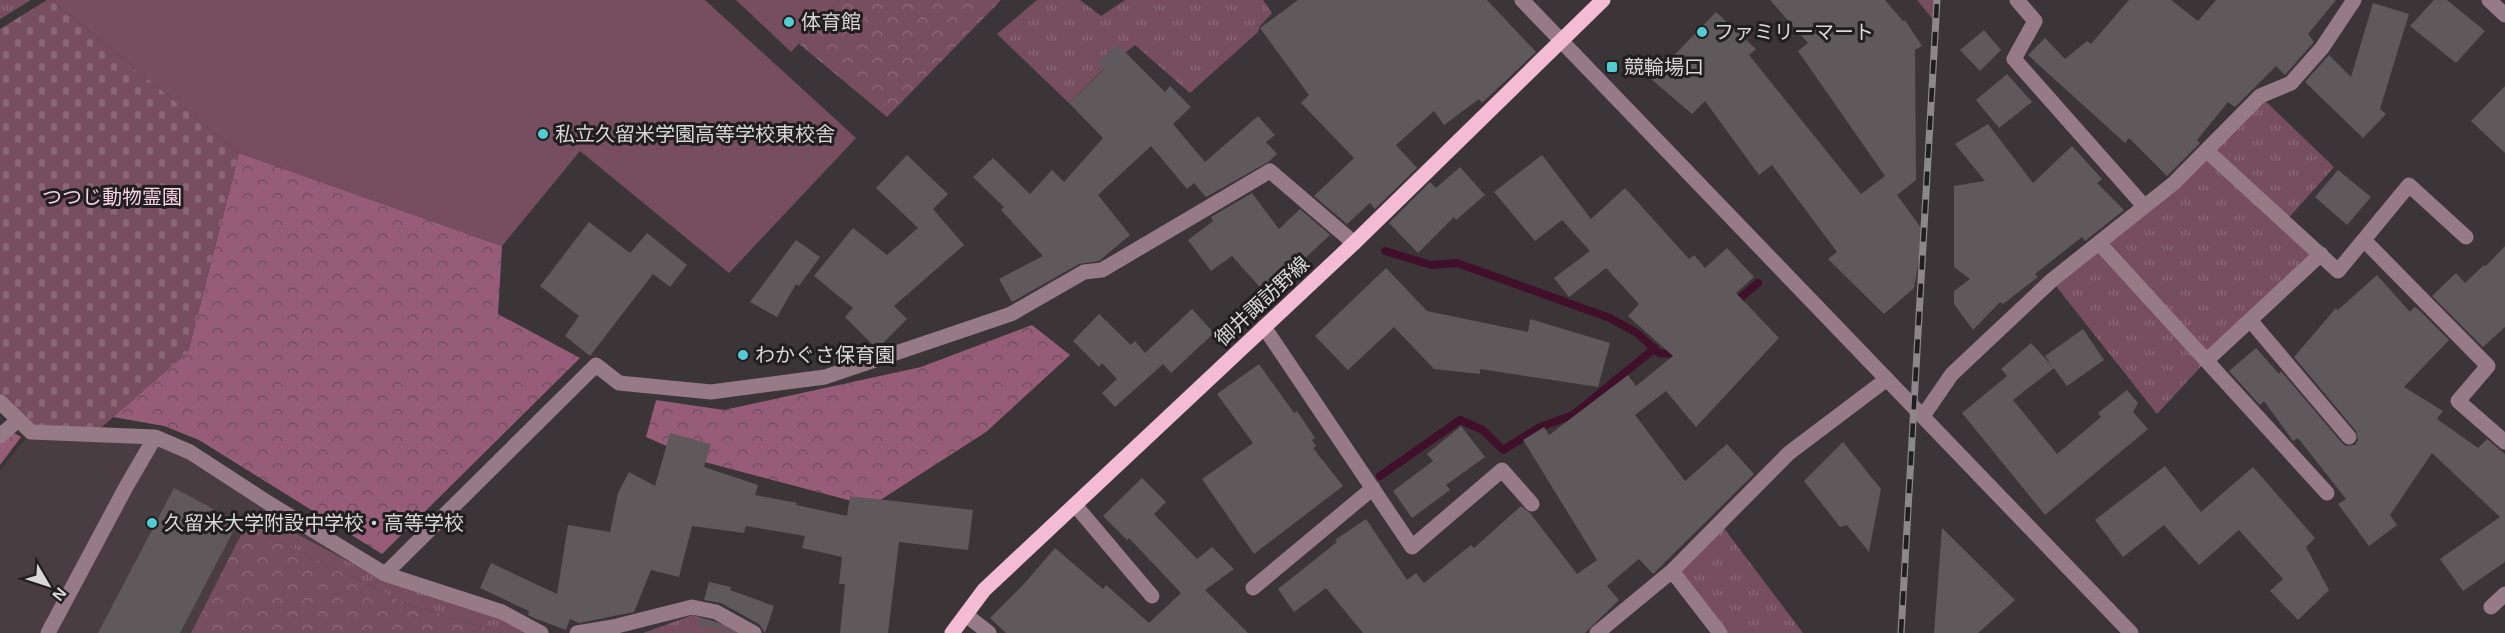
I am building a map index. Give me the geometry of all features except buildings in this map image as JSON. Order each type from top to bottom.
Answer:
[{"type":"main road","name":"御井諏訪野線","points":[[952,633],[984,590],[1354,243],[1603,0]]},
{"type":"street","points":[[1522,0],[2131,633]]},
{"type":"street","points":[[2017,0],[2035,21],[2014,59],[2144,206]]},
{"type":"street","points":[[1923,416],[1952,374],[2052,280],[2174,183],[2260,96],[2291,83],[2322,48],[2354,0]]},
{"type":"street","points":[[2489,0],[2505,15]]},
{"type":"street","points":[[2207,151],[2338,271],[2409,185],[2466,237]]},
{"type":"street","points":[[385,574],[596,365],[619,383],[711,392],[825,377],[1011,314],[1084,272],[1102,270],[1270,171],[1354,243]]},
{"type":"street","points":[[2364,240],[2488,366],[2458,401],[2505,442]]},
{"type":"street","points":[[2099,243],[2327,493]]},
{"type":"street","points":[[2206,361],[2321,254]]},
{"type":"street","points":[[2250,320],[2349,437]]},
{"type":"street","points":[[1264,327],[1412,547],[1502,471],[1532,504]]},
{"type":"street","points":[[1597,633],[1671,571],[1789,453],[1887,379]]},
{"type":"street","points":[[0,402],[31,432],[155,437],[190,452],[385,574],[502,612],[541,633]]},
{"type":"street","points":[[0,436],[18,420]]},
{"type":"street","points":[[48,633],[155,437]]},
{"type":"street","points":[[1252,588],[1373,489]]},
{"type":"street","points":[[1075,505],[1152,596]]},
{"type":"street","points":[[1671,571],[1720,633]]},
{"type":"street","points":[[2491,607],[2505,594]]},
{"type":"street","points":[[577,633],[613,627],[692,607],[716,612],[754,633]]},
{"type":"street","points":[[966,615],[989,633]]},
{"type":"shaded area","name":"久留米大学附設中学校・高等学校","points":[[31,432],[150,445],[190,452],[385,574],[541,633],[0,633],[0,471]]},
{"type":"green space","points":[[0,0],[31,0],[0,19]]},
{"type":"green space","name":"つつじ動物霊園","points":[[47,0],[51,0],[239,153],[188,352],[95,433],[31,432],[0,402],[0,29]]},
{"type":"green space","name":"私立久留米学園高等学校東校舎","points":[[51,0],[705,0],[856,138],[729,273],[580,151],[502,246],[239,153]]},
{"type":"green space","name":"体育館","points":[[736,0],[839,0],[791,52]]},
{"type":"green space","points":[[839,0],[1001,0],[887,117],[798,43]]},
{"type":"green space","points":[[1037,0],[1080,0],[1101,16],[1125,0],[1263,0],[1272,13],[1260,26],[1258,32],[1190,93],[1135,45],[1099,73],[1069,103],[997,34]]},
{"type":"green space","points":[[1917,0],[1937,0],[1936,23]]},
{"type":"green space","points":[[2260,96],[2334,167],[2286,221],[2321,254],[2206,361],[2157,414],[2052,281],[2099,243]]},
{"type":"green space","points":[[239,153],[502,246],[498,314],[580,358],[382,554],[199,440],[164,426],[113,417],[188,352]]},
{"type":"green space","points":[[1032,325],[1070,355],[986,432],[871,506],[701,461],[646,437],[656,400],[724,410],[921,367]]},
{"type":"green space","points":[[0,425],[21,437],[0,465]]},
{"type":"green space","points":[[256,512],[381,579],[499,616],[529,633],[501,633],[407,604],[246,525]]},
{"type":"green space","points":[[1720,523],[1803,633],[1720,633],[1672,571]]},
{"type":"green space","points":[[246,525],[407,604],[501,633],[191,633]]},
{"type":"green space","points":[[693,615],[725,625],[740,633],[643,633]]},
{"type":"waterway","points":[[1385,251],[1431,265],[1457,263],[1610,318],[1637,333],[1659,353],[1669,354],[1679,347]]},
{"type":"waterway","points":[[1734,303],[1758,283]]},
{"type":"waterway","points":[[1380,476],[1460,420],[1483,430],[1503,450],[1540,427],[1573,415],[1655,348]]},
{"type":"railway","points":[[1901,633],[1937,0]]},
{"type":"place","name":"体育館","points":[[789,22]]},
{"type":"place","name":"ファミリーマート","points":[[1702,32]]},
{"type":"place","name":"競輪場口","points":[[1612,67]]},
{"type":"place","name":"私立久留米学園高等学校東校舎","points":[[543,134]]},
{"type":"place","name":"わかぐさ保育園","points":[[743,355]]},
{"type":"place","name":"久留米大学附設中学校・高等学校","points":[[152,523]]}]
